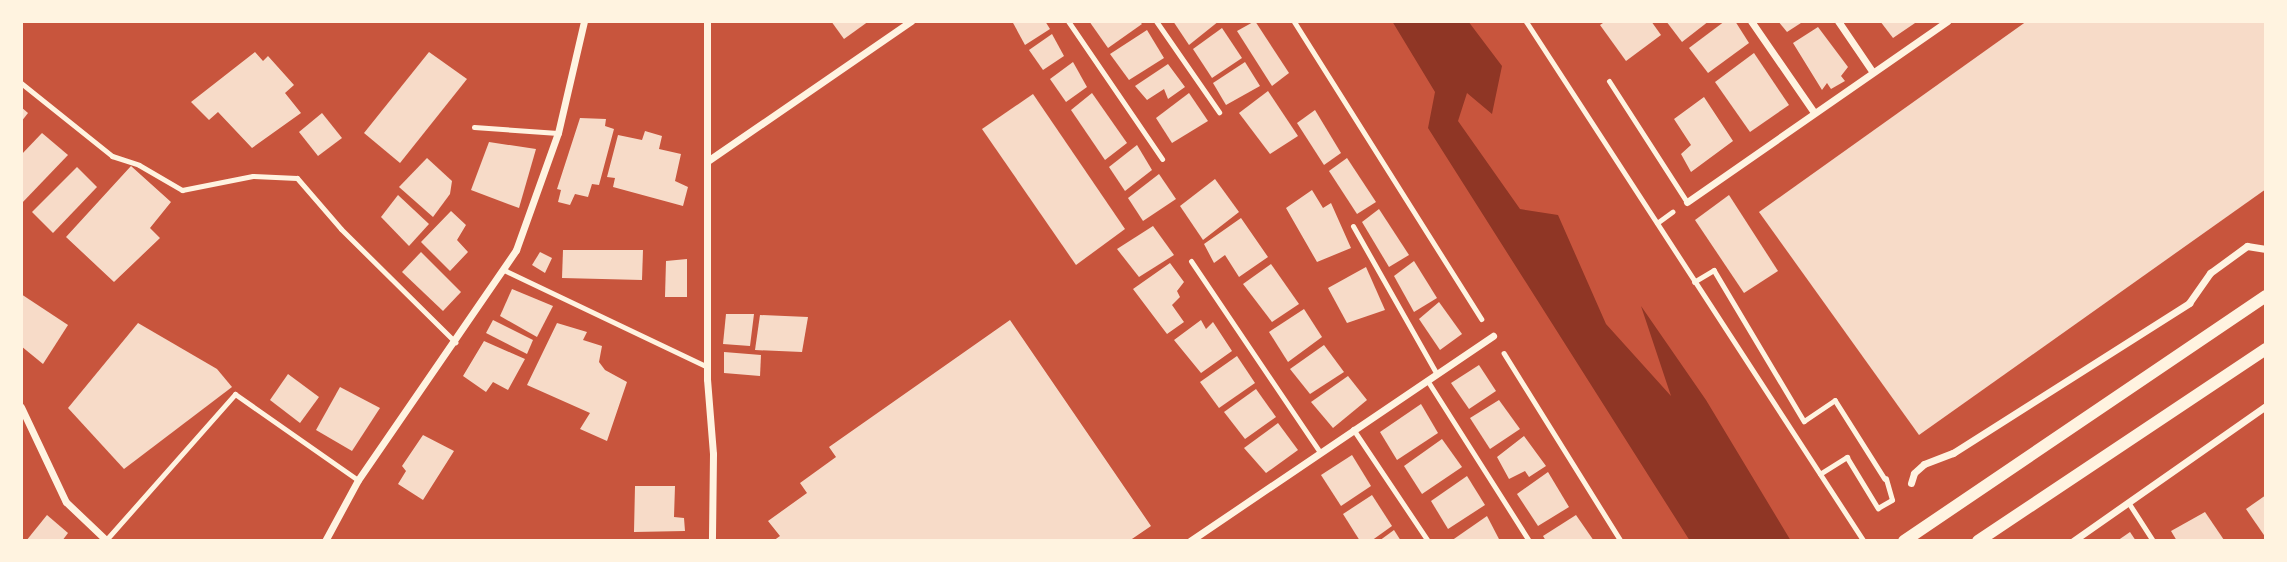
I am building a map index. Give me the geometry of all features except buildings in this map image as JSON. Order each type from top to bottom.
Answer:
[{"type":"street","points":[[325,541],[358,481],[456,342],[516,250],[558,133],[584,21]]},
{"type":"street","points":[[708,21],[707,367],[712,541]]},
{"type":"street","points":[[709,160],[911,21]]},
{"type":"street","points":[[1751,21],[1812,111]]},
{"type":"street","points":[[1838,21],[1872,71]]},
{"type":"street","points":[[1687,202],[1812,111],[1947,21]]},
{"type":"street","points":[[1911,483],[1914,473],[1924,464],[1953,453],[2189,303],[2210,273],[2247,246],[2266,249]]},
{"type":"street","points":[[1904,541],[1959,501],[2266,296]]},
{"type":"street","points":[[1190,541],[1493,336]]},
{"type":"street","points":[[1981,538],[2266,349]]},
{"type":"street","points":[[2073,541],[2266,405]]},
{"type":"street","points":[[21,407],[66,502],[107,541]]},
{"type":"lane","points":[[1068,21],[1162,159]]},
{"type":"lane","points":[[1156,21],[1219,112]]},
{"type":"lane","points":[[1609,81],[1687,202]]},
{"type":"lane","points":[[21,83],[111,156],[139,165],[182,190],[253,176],[297,178],[341,229],[456,342]]},
{"type":"lane","points":[[474,127],[558,133]]},
{"type":"lane","points":[[1353,226],[1436,373]]},
{"type":"lane","points":[[1191,261],[1320,452]]},
{"type":"lane","points":[[504,270],[707,367]]},
{"type":"lane","points":[[1427,380],[1529,541]]},
{"type":"lane","points":[[107,541],[235,394],[358,481]]},
{"type":"lane","points":[[1353,429],[1428,541]]},
{"type":"lane","points":[[2128,502],[2153,541]]},
{"type":"path","points":[[1294,21],[1621,541]]},
{"type":"path","points":[[1526,21],[1864,541]]},
{"type":"path","points":[[1657,223],[1667,216]]},
{"type":"path","points":[[1694,282],[1714,270],[1804,421],[1835,400],[1885,479]]},
{"type":"path","points":[[1820,474],[1847,457],[1878,508]]},
{"type":"shaded area","points":[[1392,21],[1468,21],[1502,66],[1492,114],[1467,93],[1458,121],[1520,209],[1558,215],[1606,324],[1671,396],[1641,306],[1706,400],[1791,541],[1690,541],[1428,128],[1435,92]]}]
